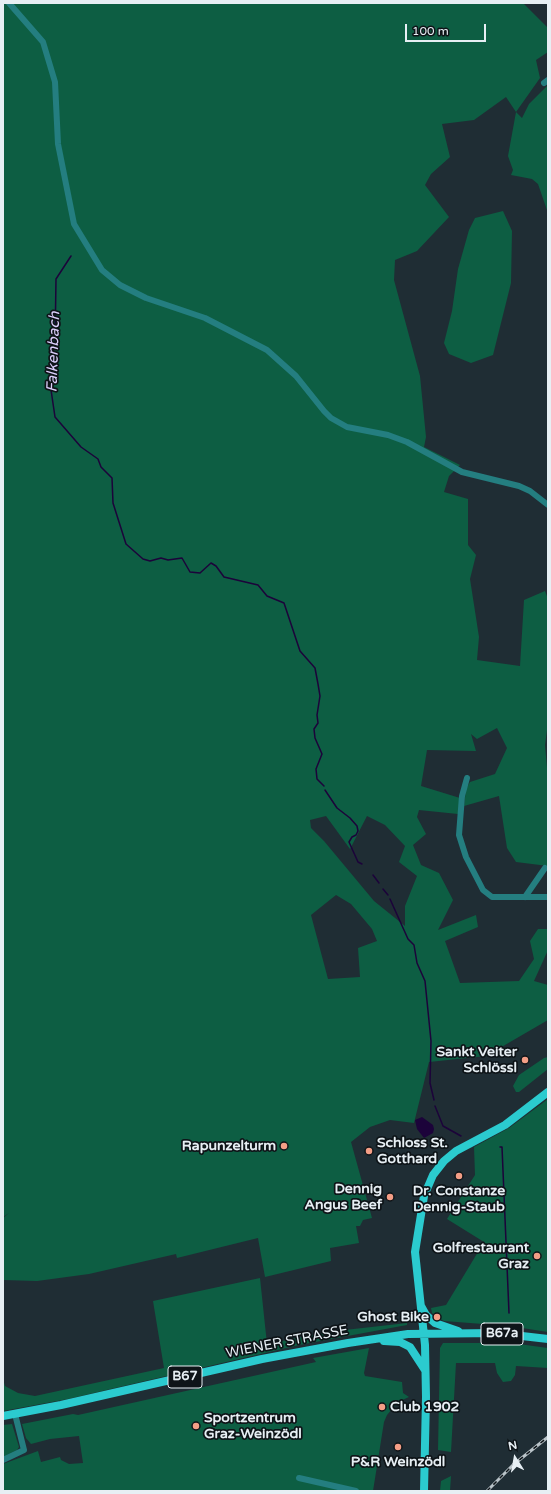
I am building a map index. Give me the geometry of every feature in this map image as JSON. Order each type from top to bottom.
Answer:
[{"type":"main road","points":[[424,1491],[425,1370],[415,1252],[416,1237],[424,1196],[433,1175],[444,1161],[456,1151],[505,1125],[548,1092]]},
{"type":"main road","points":[[420,1306],[426,1315],[435,1323],[460,1332]]},
{"type":"main road","name":"B67a","points":[[423,1333],[496,1333],[548,1339]]},
{"type":"main road","name":"WIENER STRASSE","points":[[3,1416],[262,1359],[377,1339],[423,1333]]},
{"type":"main road","points":[[377,1339],[406,1345],[412,1350],[425,1370]]},
{"type":"street","points":[[9,3],[43,42],[55,82],[58,144],[74,224],[102,270],[120,284],[146,298],[205,318],[267,350],[296,376],[331,418],[347,427],[388,435],[407,442],[462,472],[525,489],[548,505]]},
{"type":"street","points":[[467,778],[462,796],[459,835],[466,857],[478,883],[487,894],[492,897],[548,896]]},
{"type":"street","points":[[525,897],[545,868]]},
{"type":"street","points":[[3,1460],[24,1450],[15,1414]]},
{"type":"street","points":[[299,1478],[356,1491]]},
{"type":"green space","points":[[3,3],[523,3],[548,28],[548,52],[536,60],[540,78],[516,112],[506,97],[474,120],[442,124],[450,157],[431,174],[425,185],[449,217],[417,251],[395,260],[394,280],[420,376],[426,437],[424,447],[460,465],[449,476],[444,492],[468,499],[468,545],[476,555],[470,579],[479,637],[477,660],[520,666],[524,600],[545,591],[548,599],[548,723],[545,745],[548,779],[548,866],[516,862],[507,848],[499,796],[464,806],[466,789],[470,782],[495,774],[507,748],[497,728],[477,739],[471,734],[476,751],[427,750],[421,786],[460,798],[458,814],[419,810],[417,817],[426,834],[413,845],[421,865],[439,873],[453,900],[438,930],[476,915],[478,927],[445,941],[460,983],[519,981],[534,959],[530,941],[538,929],[548,929],[548,950],[534,981],[548,985],[548,1020],[486,1056],[429,1062],[414,1123],[390,1120],[370,1127],[351,1142],[372,1218],[363,1220],[360,1226],[356,1226],[359,1243],[330,1248],[331,1261],[265,1277],[258,1238],[177,1258],[176,1254],[89,1274],[37,1281],[3,1280],[3,1218],[9,1213],[3,1217]],"holes":[[[326,816],[350,849],[367,816],[385,825],[405,846],[399,862],[417,876],[405,906],[405,926],[374,901],[324,841],[311,828],[310,820]],[[336,895],[351,904],[372,929],[377,941],[358,948],[360,977],[328,979],[311,915]]]},
{"type":"green space","points":[[548,85],[548,213],[538,184],[532,179],[511,175],[513,170],[508,156],[516,112],[522,118],[529,104]]},
{"type":"green space","points":[[503,211],[512,231],[511,283],[493,355],[471,363],[449,354],[444,343],[452,311],[458,269],[469,230],[475,218]]},
{"type":"green space","points":[[548,1057],[548,1069],[519,1092],[516,1092],[513,1086],[519,1075],[544,1058]]},
{"type":"green space","points":[[548,1099],[548,1332],[509,1326],[444,1321],[432,1313],[431,1308],[446,1305],[484,1242],[447,1219],[475,1175],[474,1147],[509,1128]]},
{"type":"green space","points":[[260,1278],[267,1344],[327,1332],[407,1323],[407,1325],[299,1345],[68,1399],[3,1411],[3,1379],[5,1386],[18,1393],[35,1396],[164,1368],[153,1301]]},
{"type":"green space","points":[[443,1343],[511,1343],[548,1348],[548,1368],[516,1366],[515,1375],[511,1381],[503,1382],[497,1373],[495,1363],[456,1363],[451,1452],[438,1450],[440,1348]]},
{"type":"green space","name":"Sportzentrum Graz-Weinzödl","points":[[369,1348],[364,1373],[365,1376],[402,1382],[403,1393],[409,1397],[398,1402],[387,1415],[384,1422],[373,1491],[3,1491],[3,1464],[38,1451],[41,1462],[60,1457],[61,1460],[69,1464],[83,1463],[79,1436],[50,1439],[31,1444],[26,1438],[22,1424],[73,1414],[78,1415],[316,1362],[313,1358]]},
{"type":"green space","points":[[12,1424],[19,1447],[17,1450],[3,1457],[3,1425]]},
{"type":"green space","points":[[451,1476],[450,1491],[440,1491],[441,1481]]},
{"type":"shaded area","points":[[422,1117],[433,1125],[434,1129],[433,1133],[424,1138],[417,1129],[415,1120]]},
{"type":"waterway","name":"Falkenbach","points":[[71,256],[56,279],[55,345],[52,354],[53,373],[50,383],[55,417],[81,447],[98,459],[101,467],[112,478],[113,503],[126,544],[143,559],[150,561],[161,558],[168,560],[182,558],[190,572],[200,573],[211,563],[216,566],[224,577],[258,585],[267,596],[284,603],[300,651],[315,668],[320,696],[317,715],[318,723],[314,729],[315,738],[322,754],[316,769],[317,779],[324,786]]},
{"type":"waterway","name":"Falkenbach","points":[[325,790],[337,808],[350,818],[357,826],[358,831],[349,842],[358,862],[362,864]]},
{"type":"waterway","name":"Falkenbach","points":[[373,875],[379,883]]},
{"type":"waterway","name":"Falkenbach","points":[[383,889],[388,895]]},
{"type":"waterway","name":"Falkenbach","points":[[390,899],[408,939],[414,945],[417,963],[425,981],[431,1041],[430,1083],[434,1100]]},
{"type":"waterway","name":"Falkenbach","points":[[435,1106],[443,1126],[461,1136]]},
{"type":"waterway","name":"Falkenbach","points":[[500,1147],[502,1147],[509,1313]]},
{"type":"railway","points":[[487,1491],[513,1465],[548,1437]]},
{"type":"place","name":"Sankt Veiter Schlössl","points":[[525,1060]]},
{"type":"place","name":"Rapunzelturm","points":[[284,1146]]},
{"type":"place","name":"Schloss St. Gotthard","points":[[369,1151]]},
{"type":"place","name":"Dr. Constanze Dennig-Staub","points":[[459,1176]]},
{"type":"place","name":"Dennig Angus Beef","points":[[390,1197]]},
{"type":"place","name":"Golfrestaurant Graz","points":[[537,1256]]},
{"type":"place","name":"Ghost Bike","points":[[437,1317]]},
{"type":"place","name":"Club 1902","points":[[382,1407]]},
{"type":"place","name":"Sportzentrum Graz-Weinzödl","points":[[196,1426]]},
{"type":"place","name":"P&R Weinzödl","points":[[398,1447]]}]
